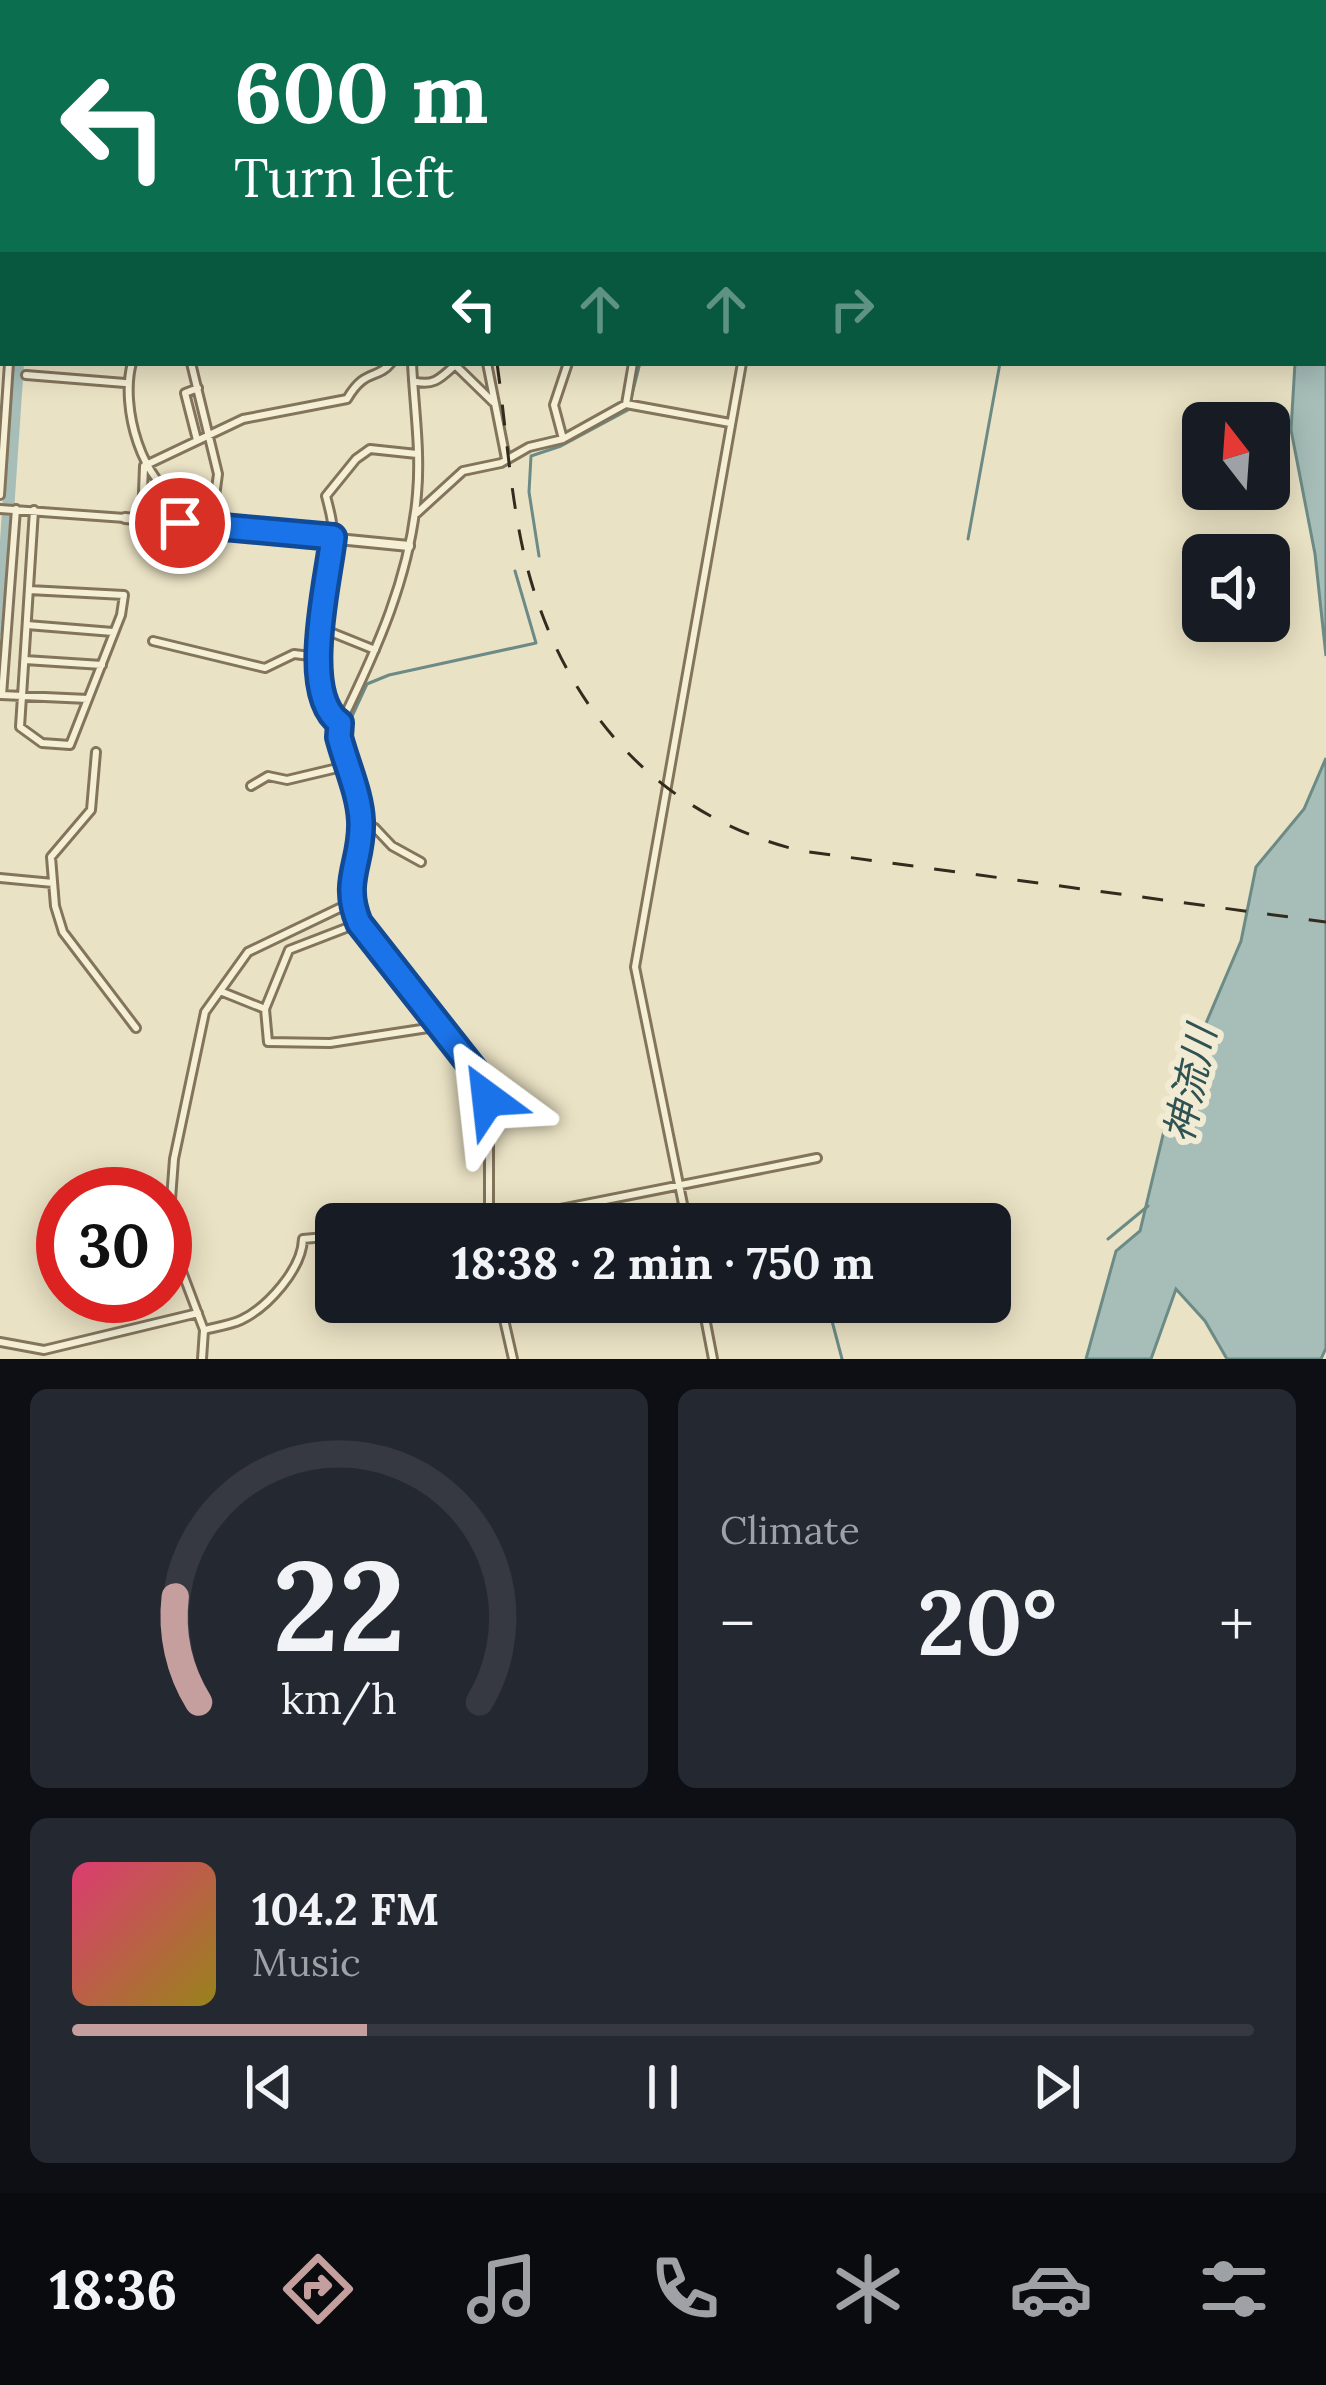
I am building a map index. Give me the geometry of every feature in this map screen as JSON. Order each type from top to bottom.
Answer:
[{"type":"street","points":[[0,494],[9,366]]},
{"type":"street","points":[[130,366],[125,383],[144,466],[142,520]]},
{"type":"street","points":[[144,466],[188,505],[214,504],[218,474],[192,366]]},
{"type":"street","points":[[144,466],[243,419],[346,399],[364,376],[388,366]]},
{"type":"street","points":[[412,366],[417,454],[409,545],[388,627],[340,723],[339,737],[362,822],[350,903],[359,923],[481,1078],[488,1099],[487,1203]]},
{"type":"street","points":[[413,381],[439,381],[452,366]]},
{"type":"street","points":[[456,366],[493,402]]},
{"type":"street","points":[[487,366],[506,459]]},
{"type":"street","points":[[562,439],[554,405],[567,366]]},
{"type":"street","points":[[626,404],[632,366]]},
{"type":"street","points":[[683,1203],[635,967],[741,366]]},
{"type":"street","points":[[26,375],[125,383]]},
{"type":"street","points":[[197,440],[185,393],[198,388]]},
{"type":"street","points":[[415,515],[463,471],[562,439],[626,404],[731,423]]},
{"type":"street","points":[[340,723],[328,712],[319,689],[318,657],[333,537],[326,496],[370,449],[417,454]]},
{"type":"street","points":[[88,699],[1,695],[8,509],[409,545]]},
{"type":"street","points":[[29,590],[124,595],[70,745],[42,743],[20,727],[34,510]]},
{"type":"street","points":[[27,625],[114,632]]},
{"type":"street","points":[[323,629],[375,651]]},
{"type":"street","points":[[153,641],[265,668],[294,654],[318,657]]},
{"type":"street","points":[[25,660],[102,665]]},
{"type":"street","points":[[96,752],[91,809],[51,856],[53,883],[63,932],[136,1028]]},
{"type":"street","points":[[251,786],[268,776],[287,780],[346,766]]},
{"type":"street","points":[[362,822],[421,862]]},
{"type":"street","points":[[0,878],[53,883]]},
{"type":"street","points":[[173,1167],[205,1012],[248,952],[350,903]]},
{"type":"street","points":[[359,923],[289,950],[265,1010],[268,1042],[330,1043],[441,1026]]},
{"type":"street","points":[[220,991],[265,1010]]},
{"type":"street","points":[[597,1203],[817,1158]]},
{"type":"street","points":[[204,1330],[237,1322],[264,1305],[303,1253],[303,1239],[315,1238]]},
{"type":"street","points":[[192,1299],[204,1330],[202,1359]]},
{"type":"street","points":[[0,1342],[44,1350],[197,1313]]},
{"type":"street","points":[[505,1323],[513,1359]]},
{"type":"street","points":[[706,1323],[713,1359]]},
{"type":"water","points":[[1295,366],[1326,366],[1326,656],[1315,554],[1291,430]]},
{"type":"water","name":"神流川","points":[[1326,758],[1326,1348],[1321,1359],[1227,1359],[1205,1321],[1176,1289],[1151,1359],[1086,1359],[1116,1251],[1140,1231],[1169,1110],[1241,941],[1256,867],[1304,809]]},
{"type":"waterway","points":[[0,630],[18,366]]},
{"type":"waterway","points":[[539,556],[529,492],[531,456],[561,446],[628,410],[639,366]]},
{"type":"waterway","points":[[968,539],[999,366]]},
{"type":"waterway","points":[[353,766],[347,727],[367,684],[536,643],[515,571]]},
{"type":"waterway","points":[[1108,1239],[1148,1206]]},
{"type":"waterway","points":[[833,1323],[842,1359]]},
{"type":"railway","points":[[497,366],[519,528],[548,630],[597,717],[629,754],[706,814],[802,851],[1326,922]]},
{"type":"route","points":[[180,523],[333,537],[318,657],[319,689],[328,712],[340,723],[339,737],[362,822],[350,903],[359,923],[479,1076],[488,1099]]}]
